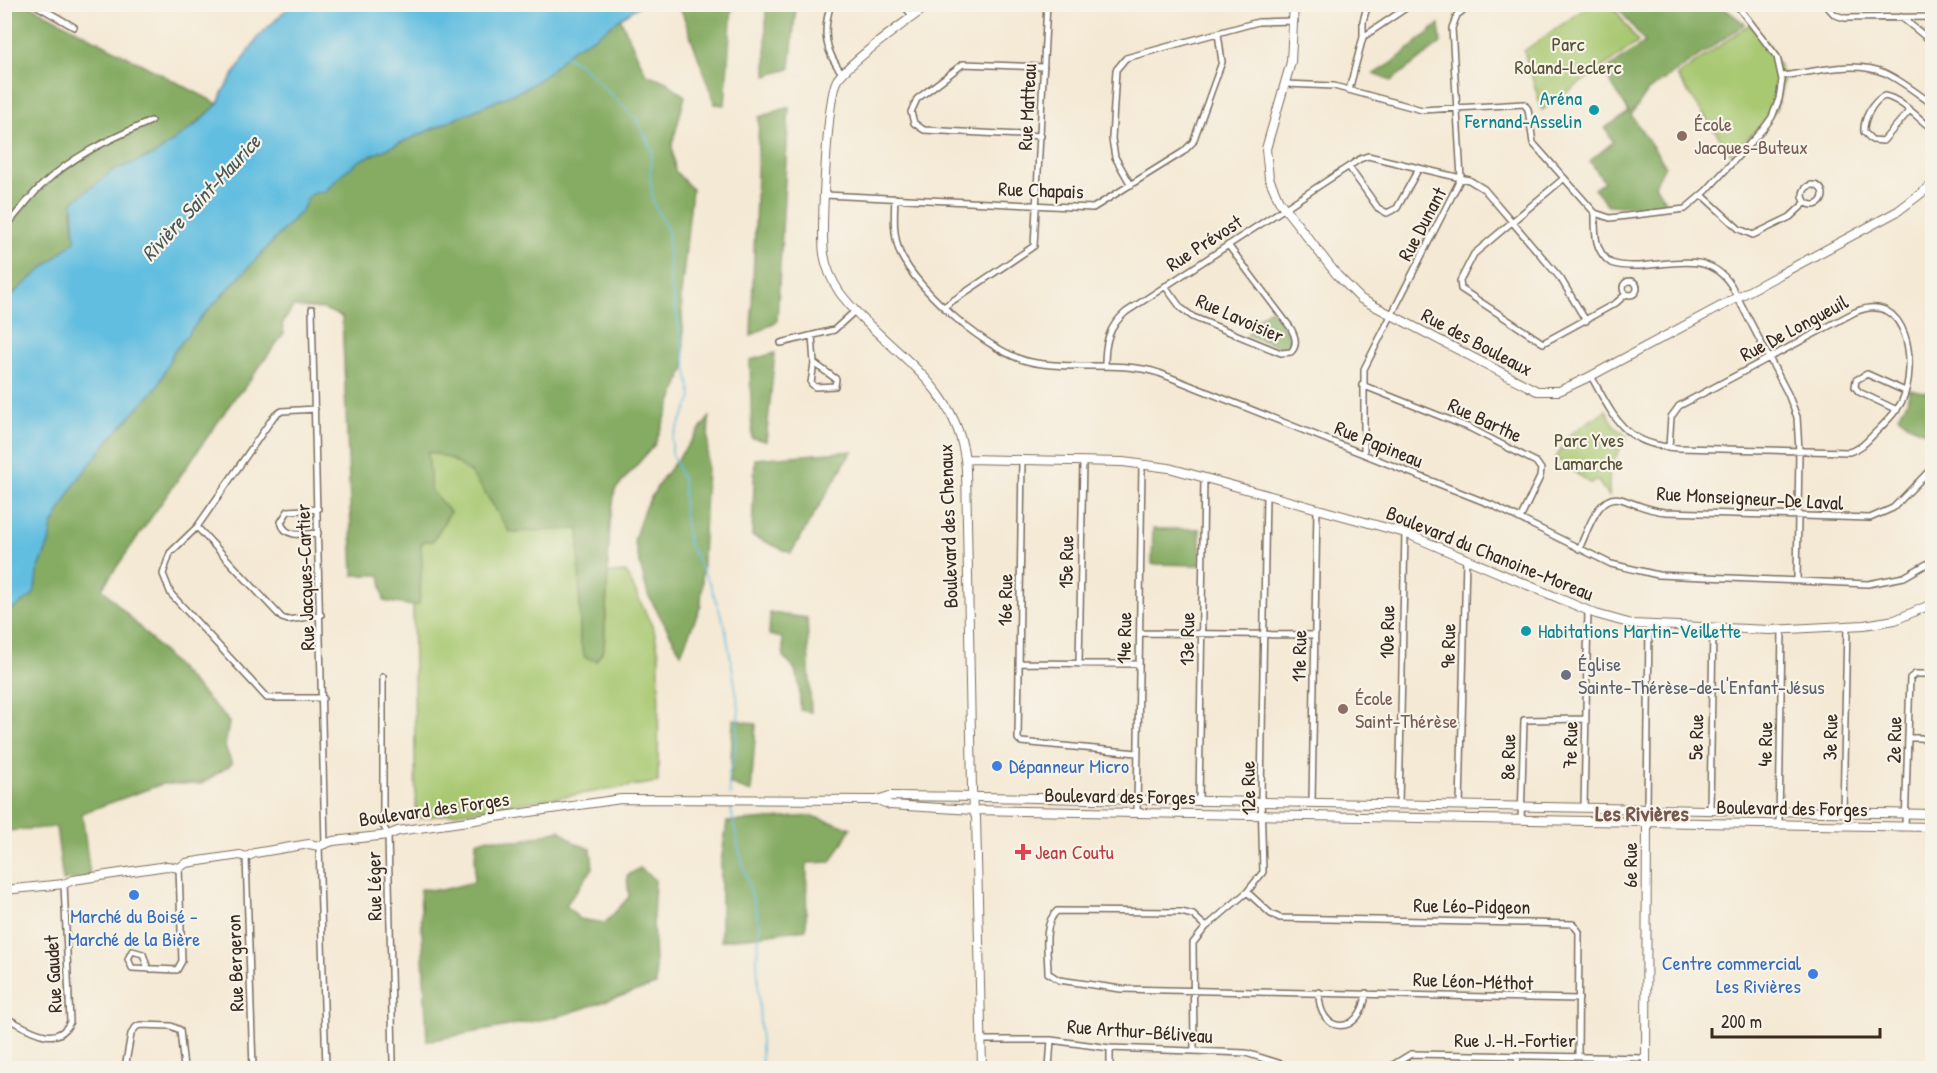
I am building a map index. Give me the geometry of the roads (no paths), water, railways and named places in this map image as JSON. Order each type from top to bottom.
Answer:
[{"type":"street","points":[[34,4],[74,27]]},
{"type":"street","points":[[831,4],[827,52],[843,74]]},
{"type":"street","points":[[903,4],[913,17]]},
{"type":"street","name":"Boulevard des Chenaux","points":[[930,4],[843,74],[831,98],[824,244],[826,265],[837,289],[941,394],[957,422],[966,459],[973,810],[976,817],[982,1068]]},
{"type":"street","name":"Rue Matteau","points":[[945,306],[1033,248],[1047,4]]},
{"type":"street","name":"Rue des Bouleaux","points":[[1294,4],[1292,54],[1270,126],[1266,155],[1271,183],[1284,208],[1348,288],[1365,302],[1537,391],[1559,391],[1591,376],[1898,211],[1932,185]]},
{"type":"street","points":[[1349,90],[1363,37],[1363,21],[1368,4]]},
{"type":"street","points":[[1363,37],[1412,4]]},
{"type":"street","points":[[1453,4],[1459,13],[1470,4]]},
{"type":"street","points":[[1284,84],[1319,84],[1420,109],[1520,103],[1526,105],[1532,140],[1563,179],[1595,213],[1610,218],[1676,212],[1689,207],[1702,195],[1772,117],[1781,91],[1782,76],[1774,52],[1736,4]]},
{"type":"street","points":[[1825,4],[1834,15],[1842,17],[1932,17]]},
{"type":"street","name":"Rue Dunant","points":[[1364,454],[1362,385],[1365,365],[1461,178],[1452,28],[1459,13]]},
{"type":"street","points":[[1900,17],[1932,42]]},
{"type":"street","points":[[1131,185],[1117,162],[1112,145],[1118,65],[1126,58],[1264,21],[1295,21]]},
{"type":"street","name":"Rue Chapais","points":[[825,195],[1095,207],[1183,152],[1196,138],[1222,59],[1218,33]]},
{"type":"street","points":[[1041,136],[927,130],[916,125],[911,112],[917,99],[963,64],[1044,67]]},
{"type":"street","points":[[1782,76],[1846,68],[1869,68],[1899,80],[1932,104]]},
{"type":"street","points":[[1909,111],[1883,141],[1874,141],[1864,132],[1868,114],[1882,96],[1890,97],[1909,111],[1932,129]]},
{"type":"street","points":[[4,229],[35,192],[68,163],[91,148],[151,121]]},
{"type":"street","name":"Rue Prévost","points":[[1105,365],[1106,344],[1114,324],[1132,307],[1368,156],[1472,181],[1488,193],[1564,283],[1586,321]]},
{"type":"street","points":[[1348,167],[1378,208],[1387,213],[1397,208],[1419,168]]},
{"type":"street","points":[[1563,179],[1473,256],[1460,281],[1461,289],[1541,343],[1550,341],[1618,303],[1625,295]]},
{"type":"street","points":[[1702,195],[1739,229],[1750,235],[1758,234],[1790,216],[1805,203]]},
{"type":"street","name":"Rue Papineau","points":[[895,198],[895,236],[903,259],[916,278],[982,341],[1010,356],[1038,363],[1131,366],[1159,373],[1520,519],[1611,564],[1647,574],[1879,584],[1904,577],[1932,561]]},
{"type":"street","points":[[1595,213],[1598,247],[1611,262],[1703,263],[1721,273],[1737,296],[1795,410],[1799,451],[1797,581]]},
{"type":"street","name":"Rue Lavoisier","points":[[1166,286],[1181,308],[1193,317],[1281,353],[1291,352],[1295,338],[1290,327],[1228,245]]},
{"type":"street","name":"Rue De Longueuil","points":[[1591,376],[1612,415],[1628,433],[1648,444],[1669,447],[1799,451],[1857,450],[1897,410],[1905,391],[1908,345],[1906,333],[1897,318],[1877,308],[1855,312],[1676,409],[1671,420],[1669,447]]},
{"type":"street","name":"Rue Jacques-Cartier","points":[[312,309],[323,698],[322,845],[326,1068]]},
{"type":"street","points":[[781,343],[836,329],[856,310]]},
{"type":"street","points":[[812,336],[813,386],[835,386],[836,379],[814,363]]},
{"type":"street","points":[[1897,410],[1859,392],[1855,387],[1856,380],[1867,374],[1905,391]]},
{"type":"street","name":"Rue Barthe","points":[[1362,385],[1461,425],[1536,462],[1541,469],[1540,477],[1520,519]]},
{"type":"street","points":[[315,409],[282,411],[275,415],[197,527],[165,562],[164,577],[169,591],[267,698],[323,698]]},
{"type":"street","name":"Boulevard du Chanoine-Moreau","points":[[966,459],[1142,463],[1204,478],[1405,532],[1614,620],[1649,625],[1713,628],[1782,629],[1847,626],[1891,621],[1932,604]]},
{"type":"street","name":"16e Rue","points":[[1022,460],[1018,741],[1137,753]]},
{"type":"street","name":"15e Rue","points":[[1079,664],[1083,461]]},
{"type":"street","name":"14e Rue","points":[[1137,813],[1142,463]]},
{"type":"street","name":"Rue Monseigneur-De Laval","points":[[1579,549],[1601,506],[1613,498],[1661,512],[1878,516],[1897,505],[1932,468]]},
{"type":"street","name":"13e Rue","points":[[1199,802],[1204,478]]},
{"type":"street","name":"12e Rue","points":[[1194,1050],[1193,943],[1206,927],[1247,892],[1263,872],[1261,802],[1266,495]]},
{"type":"street","name":"11e Rue","points":[[1312,803],[1317,508]]},
{"type":"street","points":[[318,509],[288,511],[281,522],[283,530],[290,534],[318,533]]},
{"type":"street","points":[[197,527],[282,618],[288,620],[321,615]]},
{"type":"street","name":"10e Rue","points":[[1398,805],[1405,532]]},
{"type":"street","name":"9e Rue","points":[[1460,806],[1466,558]]},
{"type":"street","name":"7e Rue","points":[[1584,808],[1588,610]]},
{"type":"street","name":"6e Rue","points":[[1646,1068],[1649,625]]},
{"type":"street","name":"3e Rue","points":[[1843,812],[1847,626]]},
{"type":"street","name":"5e Rue","points":[[1710,810],[1713,628]]},
{"type":"street","name":"4e Rue","points":[[1779,824],[1782,629]]},
{"type":"street","points":[[1140,633],[1315,635]]},
{"type":"street","points":[[1019,663],[1139,664]]},
{"type":"street","name":"2e Rue","points":[[1905,826],[1910,678],[1915,674],[1932,674]]},
{"type":"street","name":"Rue Léger","points":[[383,678],[383,825],[388,836],[393,1060]]},
{"type":"street","name":"8e Rue","points":[[1521,820],[1524,720],[1585,719]]},
{"type":"street","points":[[1909,738],[1932,743]]},
{"type":"street","name":"Boulevard des Forges","points":[[4,890],[64,884],[73,880],[167,866],[179,868],[186,863],[240,855],[246,857],[309,844],[322,845],[344,839],[388,836],[398,831],[636,797],[876,800],[891,796],[1932,814]]},
{"type":"street","name":"Boulevard des Forges","points":[[876,800],[890,805],[973,810],[1364,818],[1647,820],[1932,827]]},
{"type":"street","points":[[1364,804],[1364,818]]},
{"type":"street","name":"Rue Bergeron","points":[[246,857],[253,1068]]},
{"type":"street","points":[[148,969],[177,970],[182,961],[179,868]]},
{"type":"street","name":"Rue Gaudet","points":[[4,987],[4,1016],[51,1037],[60,1035],[68,1027],[70,1022],[64,884]]},
{"type":"street","name":"Rue Léo-Pidgeon","points":[[1247,892],[1271,914],[1280,918],[1569,922],[1580,932],[1578,1055]]},
{"type":"street","name":"Rue Léon-Méthot","points":[[1206,927],[1193,915],[1181,912],[1057,910],[1050,916],[1048,924],[1048,973],[1052,977],[1122,989],[1579,999]]},
{"type":"street","points":[[1319,992],[1319,1009],[1324,1018],[1334,1025],[1345,1026],[1359,1017],[1364,1008],[1366,993]]},
{"type":"street","points":[[125,1068],[131,1034],[140,1025],[171,1026],[180,1030],[184,1068]]},
{"type":"street","name":"Rue Arthur-Béliveau","points":[[982,1040],[1051,1040],[1110,1048],[1246,1053],[1294,1068]]},
{"type":"street","points":[[1049,1068],[1051,1040]]},
{"type":"street","points":[[1110,1048],[1110,1068]]},
{"type":"street","name":"Rue J.-H.-Fortier","points":[[1388,1068],[1411,1054],[1578,1055],[1646,1058]]},
{"type":"street","points":[[1517,1055],[1518,1068]]},
{"type":"water","name":"Rivière Saint-Maurice","points":[[291,5],[640,5],[593,38],[572,49],[546,75],[526,88],[361,160],[343,173],[325,192],[310,195],[303,209],[199,320],[173,353],[158,386],[109,440],[74,485],[52,526],[32,596],[5,614],[5,301],[75,241],[73,202],[112,171],[154,155],[197,124],[218,104],[223,91],[258,37]]},
{"type":"waterway","points":[[564,55],[581,65],[638,121],[652,151],[650,176],[653,203],[668,231],[670,279],[692,398],[672,439],[672,453],[683,482],[684,514],[689,545],[710,584],[725,626],[739,708],[734,757],[728,775],[730,796]]},
{"type":"waterway","points":[[730,804],[738,846],[760,925],[757,958],[762,1068]]},
{"type":"place","name":"Aréna Fernand-Asselin","points":[[1594,110]]},
{"type":"place","name":"École Jacques-Buteux","points":[[1682,136]]},
{"type":"place","name":"Habitations Martin-Veillette","points":[[1526,631]]},
{"type":"place","name":"Église Sainte-Thérèse-de-l'Enfant-Jésus","points":[[1566,675]]},
{"type":"place","name":"École Saint-Thérèse","points":[[1343,709]]},
{"type":"place","name":"Dépanneur Micro","points":[[997,766]]},
{"type":"place","name":"Jean Coutu","points":[[1023,852]]},
{"type":"place","name":"Marché du Boisé - Marché de la Bière","points":[[134,895]]},
{"type":"place","name":"Centre commercial Les Rivières","points":[[1813,974]]},
{"type":"district","name":"Les Rivières","points":[[1642,813]]},
{"type":"park label","name":"Parc Roland-Leclerc","points":[[1568,56]]},
{"type":"park label","name":"Parc Yves Lamarche","points":[[1589,452]]}]
